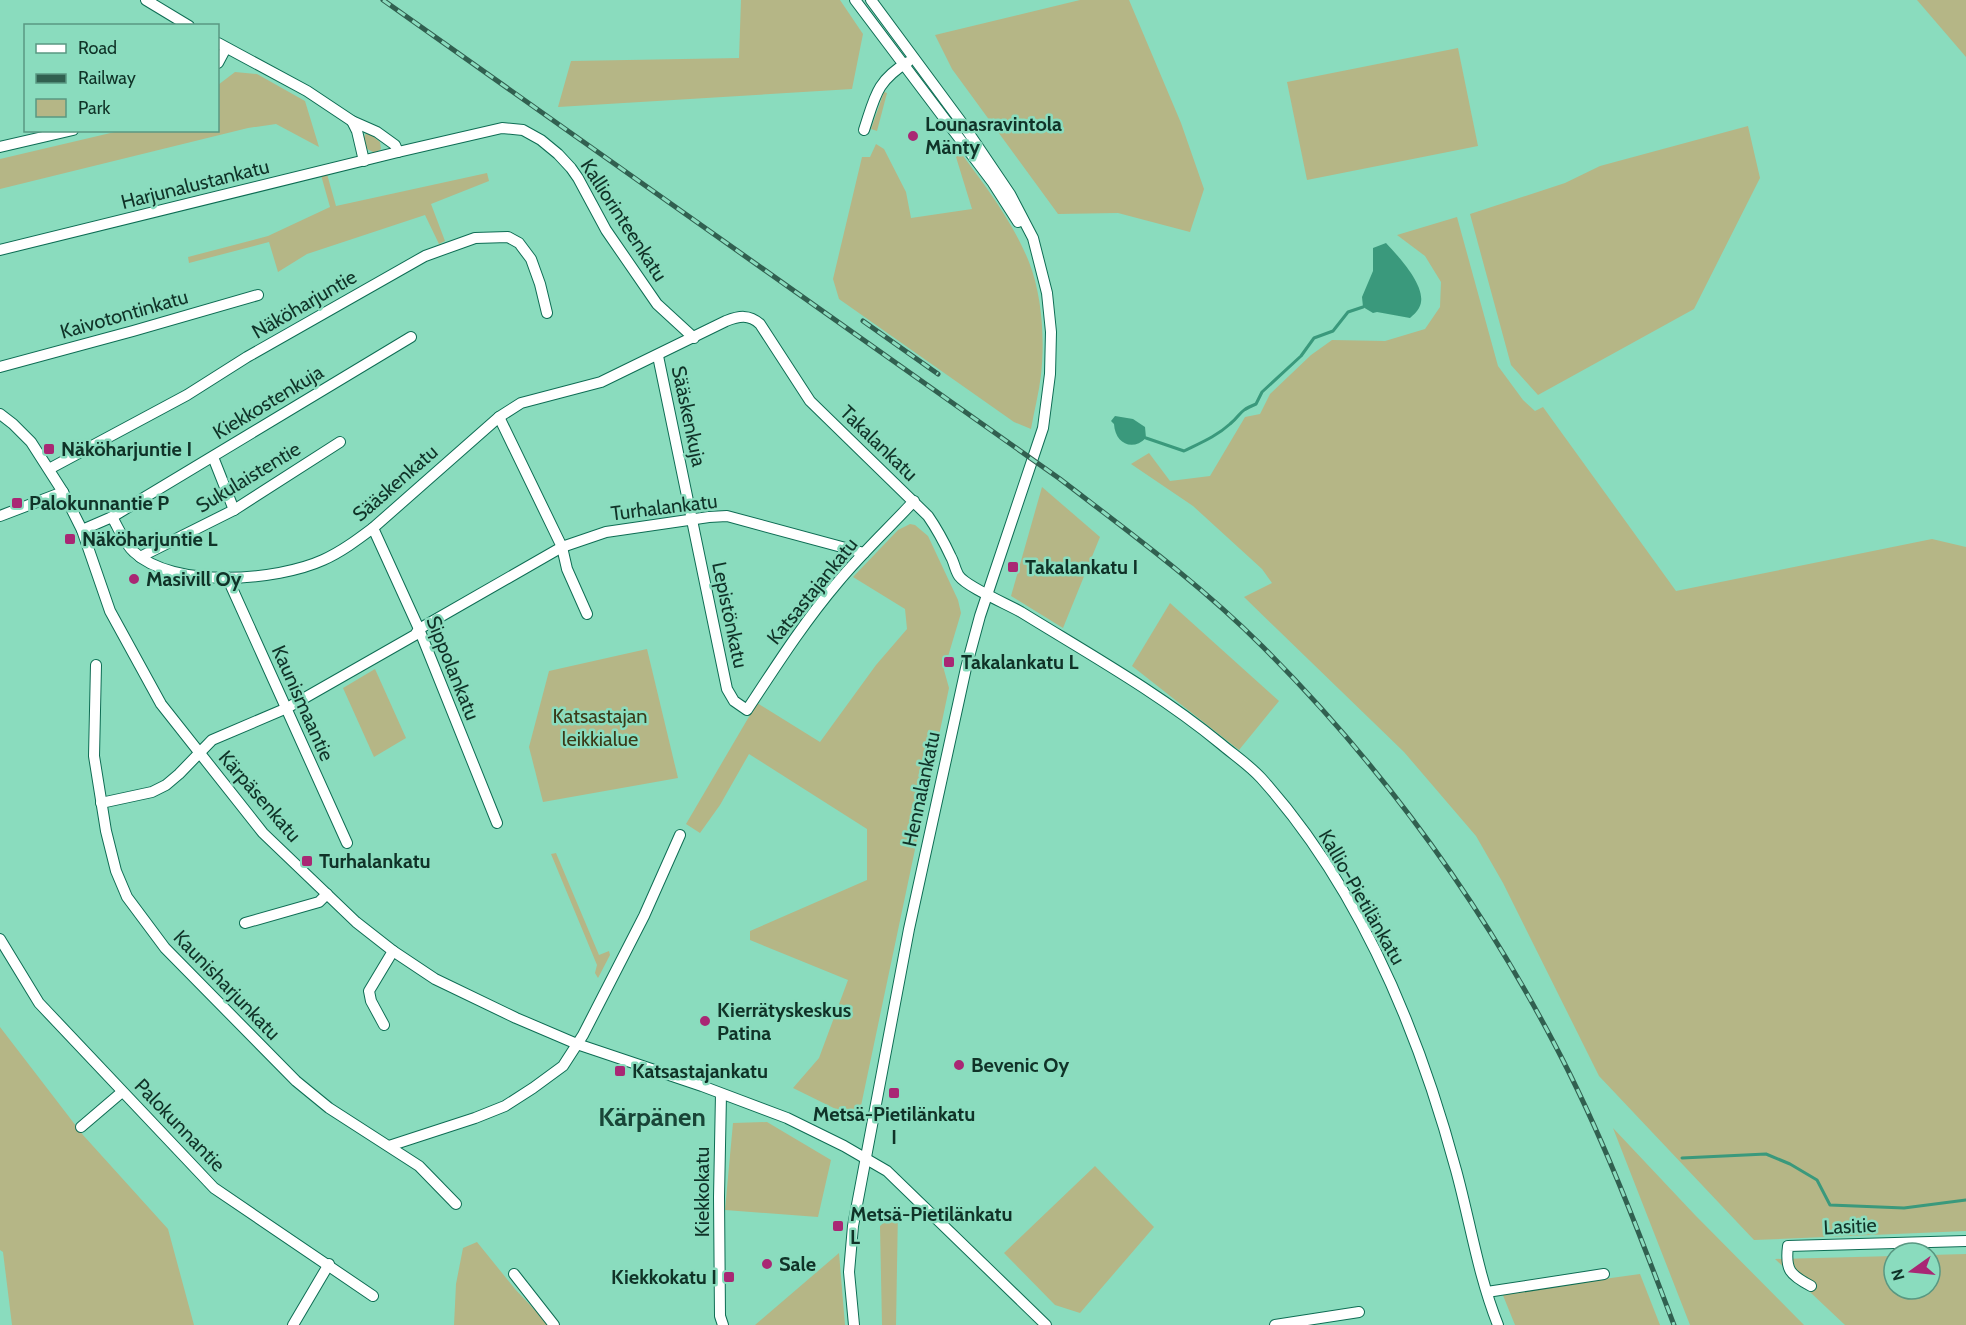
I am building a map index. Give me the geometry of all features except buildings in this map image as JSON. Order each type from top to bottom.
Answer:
[{"type":"street","points":[[146,0],[186,24]]},
{"type":"street","name":"Hennalankatu","points":[[855,0],[993,183],[1016,218],[1041,268]]},
{"type":"street","name":"Hennalankatu","points":[[854,1325],[849,1272],[853,1226],[911,918],[966,668],[988,593],[1043,428],[1050,374],[1051,332],[1047,293],[1033,238],[1011,194],[962,123],[871,0]]},
{"type":"street","points":[[222,45],[307,91],[352,121],[377,132],[398,152]]},
{"type":"street","points":[[864,130],[878,88],[894,70],[913,59]]},
{"type":"street","points":[[352,121],[357,131],[364,161]]},
{"type":"street","name":"Kalliorinteenkatu","points":[[398,152],[502,128],[523,130],[541,140],[558,154],[578,178],[606,230],[657,304],[694,338]]},
{"type":"street","points":[[0,147],[64,132]]},
{"type":"street","name":"Harjunalustankatu","points":[[0,250],[398,152]]},
{"type":"street","name":"Näköharjuntie","points":[[49,469],[187,395],[247,357],[424,256],[475,238],[508,237],[519,243],[531,259],[547,313]]},
{"type":"street","name":"Kaivotontinkatu","points":[[0,367],[258,295]]},
{"type":"street","name":"Sääskenkatu","points":[[140,557],[168,571],[193,576],[227,577],[258,577],[281,573],[322,560],[353,543],[373,528],[499,417],[521,403],[601,382],[726,321],[746,316]]},
{"type":"street","name":"Takalankatu","points":[[746,316],[754,318],[760,324],[810,401],[928,516],[940,534],[959,576],[970,585],[988,593]]},
{"type":"street","name":"Kiekkostenkuja","points":[[82,530],[112,517],[411,337]]},
{"type":"street","name":"Sääskenkuja","points":[[658,356],[692,519]]},
{"type":"street","name":"Kärpäsenkatu","points":[[0,414],[14,424],[31,442],[63,492],[82,530],[110,611],[161,704],[263,833],[356,922],[393,951],[435,979],[577,1044],[788,1118],[887,1171],[1046,1325]]},
{"type":"street","points":[[499,417],[562,547],[567,569],[587,614]]},
{"type":"street","name":"Sukulaistentie","points":[[140,557],[234,510],[340,442]]},
{"type":"street","points":[[213,457],[234,510]]},
{"type":"street","points":[[0,516],[63,492]]},
{"type":"street","name":"Katsastajankatu","points":[[747,710],[792,640],[838,581],[914,501]]},
{"type":"street","name":"Turhalankatu","points":[[200,755],[212,740],[287,708],[562,547],[606,532],[727,516],[864,553]]},
{"type":"street","points":[[112,517],[132,551],[140,557]]},
{"type":"street","name":"Lepistönkatu","points":[[692,519],[727,689],[734,701],[747,710]]},
{"type":"street","name":"Sippolankatu","points":[[373,528],[419,629],[497,824]]},
{"type":"street","name":"Kaunismaantie","points":[[227,577],[287,708],[307,759],[347,843]]},
{"type":"street","name":"Kallio-Pietilänkatu","points":[[988,593],[1108,665],[1191,719],[1259,776],[1308,837],[1342,890],[1368,937],[1420,1053],[1456,1171],[1486,1292],[1498,1325]]},
{"type":"street","name":"Kaunisharjunkatu","points":[[96,665],[94,756],[101,803],[116,871],[127,897],[165,948],[296,1081],[329,1108],[418,1166],[456,1204]]},
{"type":"street","points":[[101,803],[152,792],[179,774],[200,755]]},
{"type":"street","points":[[389,1146],[505,1106],[563,1066],[577,1044],[644,916],[680,835]]},
{"type":"street","points":[[245,923],[320,902],[327,894]]},
{"type":"street","name":"Palokunnantie","points":[[0,939],[39,1003],[214,1188],[373,1296]]},
{"type":"street","points":[[384,1025],[371,1001],[369,991],[393,951]]},
{"type":"street","points":[[81,1127],[123,1092]]},
{"type":"street","name":"Kiekkokatu","points":[[720,1322],[721,1094]]},
{"type":"street","name":"Lasitie","points":[[1811,1286],[1795,1277],[1790,1270],[1786,1263],[1788,1246],[1966,1240]]},
{"type":"street","points":[[293,1325],[328,1264]]},
{"type":"street","points":[[514,1274],[554,1325]]},
{"type":"street","points":[[1486,1292],[1604,1274]]},
{"type":"street","points":[[1275,1325],[1359,1312]]},
{"type":"green space","points":[[741,0],[840,0],[863,34],[852,89],[558,107],[571,61],[739,58]]},
{"type":"green space","points":[[1080,0],[1129,0],[1181,123],[1204,189],[1190,232],[1118,213],[1058,214],[952,69],[935,35]]},
{"type":"green space","points":[[1917,0],[1966,0],[1966,57]]},
{"type":"green space","points":[[1458,48],[1478,146],[1307,180],[1287,82]]},
{"type":"green space","points":[[235,72],[257,74],[305,101],[319,147],[276,124],[248,128],[0,189],[0,159],[115,132],[219,132],[219,84]]},
{"type":"green space","points":[[884,92],[887,93],[877,131],[871,129]]},
{"type":"green space","points":[[1748,126],[1760,178],[1694,309],[1538,395],[1511,365],[1470,214],[1565,183],[1600,166]]},
{"type":"green space","points":[[366,133],[380,142],[381,149],[375,153],[367,149],[363,139]]},
{"type":"green space","points":[[876,144],[884,149],[906,192],[911,218],[972,209],[956,157],[961,153],[998,205],[1023,247],[1037,289],[1043,347],[1041,375],[1031,429],[1014,422],[839,299],[833,279],[862,157],[870,157]]},
{"type":"green space","points":[[487,173],[489,181],[431,204],[445,241],[439,244],[425,215],[307,254],[278,272],[269,242],[189,263],[188,257],[268,236],[330,207],[321,175],[327,174],[336,206]]},
{"type":"green space","points":[[1457,217],[1498,366],[1523,400],[1535,411],[1543,407],[1676,591],[1932,539],[1966,547],[1966,1231],[1754,1240],[1599,1076],[1503,883],[1476,836],[1404,752],[1244,597],[1272,583],[1262,569],[1193,506],[1131,464],[1149,453],[1170,481],[1210,476],[1245,417],[1260,414],[1270,394],[1311,355],[1332,340],[1385,341],[1425,329],[1440,307],[1441,282],[1425,256],[1397,235]]},
{"type":"green space","points":[[1042,487],[1100,537],[1063,628],[1011,596]]},
{"type":"green space","points":[[910,524],[915,525],[928,536],[958,600],[961,613],[944,670],[949,688],[858,1120],[793,1088],[819,1058],[848,980],[750,940],[750,931],[867,880],[867,829],[749,754],[720,805],[700,833],[686,824],[757,703],[820,742],[876,665],[907,629],[905,609],[853,577],[898,530]]},
{"type":"green space","points":[[1170,603],[1279,701],[1239,750],[1132,666]]},
{"type":"green space","name":"Katsastajan leikkialue","points":[[647,649],[678,778],[543,802],[529,747],[549,671]]},
{"type":"green space","points":[[375,669],[406,738],[374,757],[343,688]]},
{"type":"green space","points":[[556,853],[599,955],[609,951],[610,955],[598,978],[595,973],[597,965],[551,854]]},
{"type":"green space","points":[[0,1027],[83,1135],[168,1229],[194,1325],[12,1325],[3,1252],[0,1250]]},
{"type":"green space","points":[[767,1122],[831,1160],[818,1217],[725,1210],[733,1123]]},
{"type":"green space","points":[[1613,1128],[1695,1215],[1804,1325],[1690,1325]]},
{"type":"green space","points":[[1095,1166],[1154,1227],[1080,1313],[1055,1305],[1004,1253]]},
{"type":"green space","points":[[898,1210],[896,1325],[882,1325],[880,1226]]},
{"type":"green space","points":[[477,1242],[515,1289],[549,1325],[454,1325],[456,1284],[463,1248]]},
{"type":"green space","points":[[839,1253],[845,1325],[755,1325]]},
{"type":"green space","points":[[1966,1254],[1966,1325],[1845,1325],[1775,1259],[1882,1256],[1882,1301],[1942,1301],[1942,1255]]},
{"type":"green space","points":[[1640,1274],[1660,1325],[1515,1325],[1502,1293]]},
{"type":"shaded area","points":[[1386,243],[1411,273],[1420,292],[1419,308],[1410,318],[1373,313],[1363,307],[1362,297],[1373,271],[1373,248]]},
{"type":"shaded area","points":[[1115,416],[1133,419],[1145,427],[1146,438],[1135,444],[1125,443],[1117,436],[1111,421]]},
{"type":"waterway","points":[[1146,438],[1184,451],[1214,436],[1243,411],[1256,404],[1262,392],[1301,356],[1314,338],[1333,331],[1348,312],[1363,307]]},
{"type":"waterway","points":[[1682,1158],[1766,1154],[1790,1164],[1817,1180],[1830,1205],[1904,1208],[1966,1200]]},
{"type":"railway","points":[[383,0],[1060,479],[1189,580],[1262,646],[1305,691],[1386,785],[1424,834],[1493,937],[1555,1045],[1588,1113],[1633,1218],[1674,1325]]},
{"type":"railway","points":[[863,321],[938,374]]},
{"type":"place","name":"Lounasravintola Mänty","points":[[913,136]]},
{"type":"place","name":"Näköharjuntie I","points":[[49,449]]},
{"type":"place","name":"Palokunnantie P","points":[[17,503]]},
{"type":"place","name":"Näköharjuntie L","points":[[70,539]]},
{"type":"place","name":"Takalankatu I","points":[[1013,567]]},
{"type":"place","name":"Masivill Oy","points":[[134,579]]},
{"type":"place","name":"Takalankatu L","points":[[949,662]]},
{"type":"place","name":"Turhalankatu","points":[[307,861]]},
{"type":"place","name":"Kierrätyskeskus Patina","points":[[705,1021]]},
{"type":"place","name":"Bevenic Oy","points":[[959,1065]]},
{"type":"place","name":"Katsastajankatu","points":[[620,1071]]},
{"type":"place","name":"Metsä-Pietilänkatu I","points":[[894,1093]]},
{"type":"place","name":"Metsä-Pietilänkatu L","points":[[838,1226]]},
{"type":"place","name":"Sale","points":[[767,1264]]},
{"type":"place","name":"Kiekkokatu I","points":[[729,1277]]},
{"type":"district","name":"Kärpänen","points":[[652,1117]]}]
